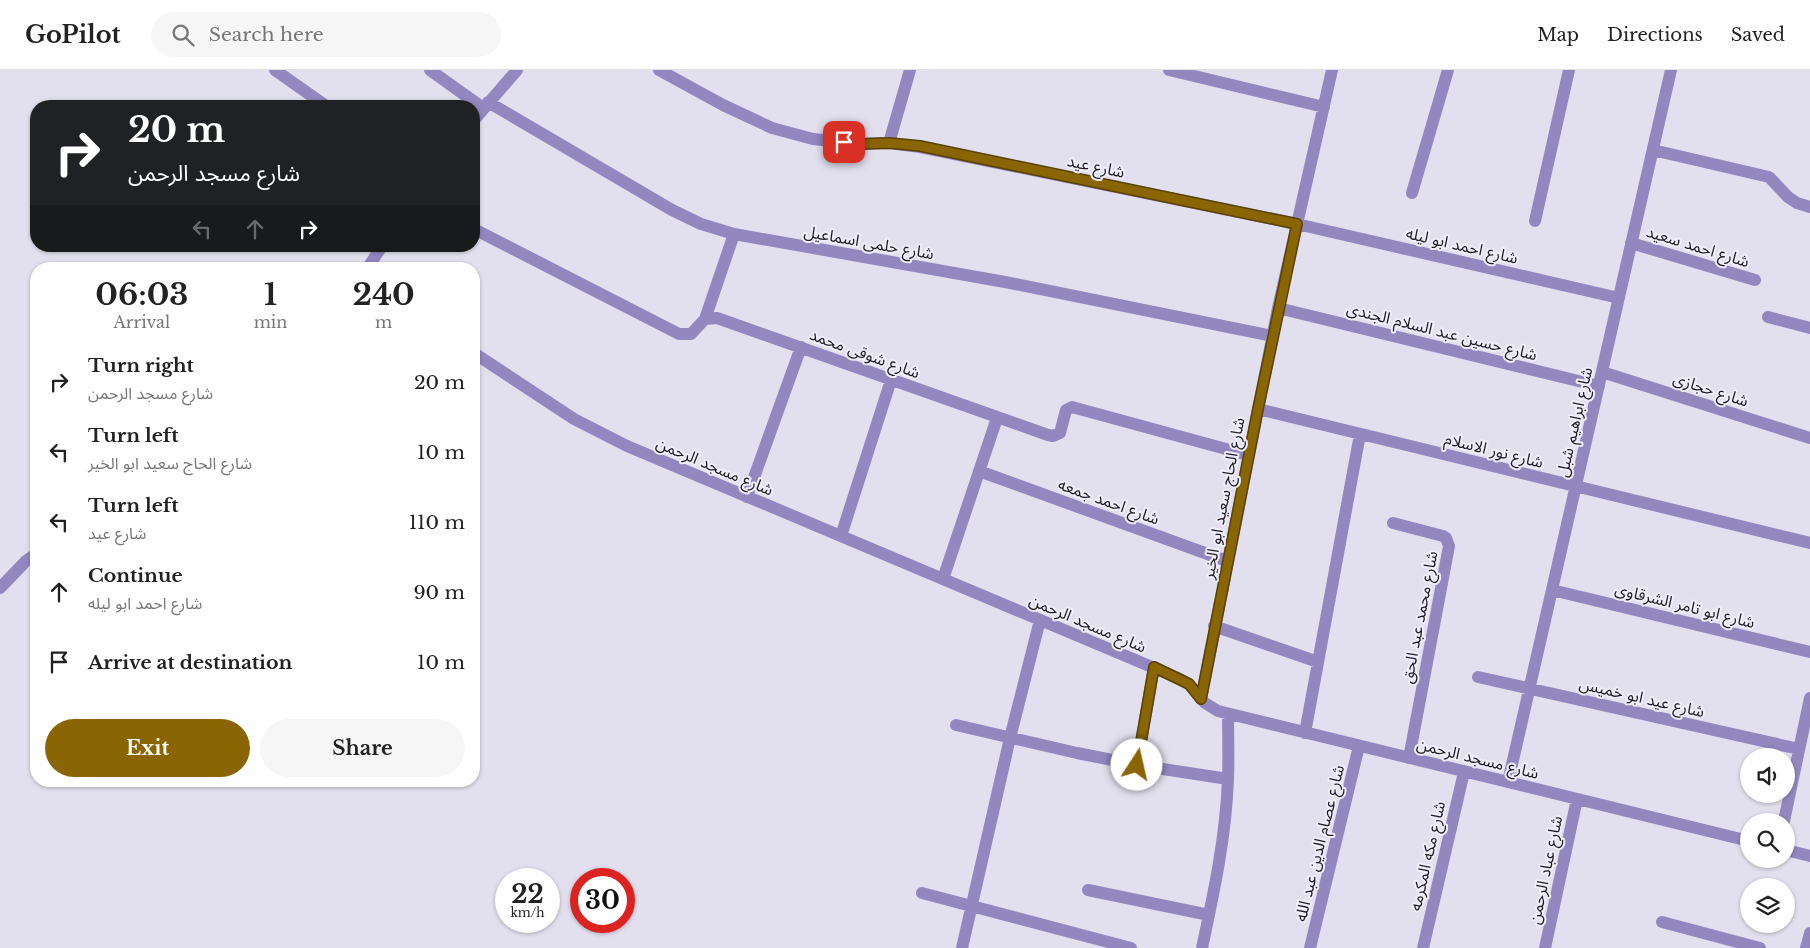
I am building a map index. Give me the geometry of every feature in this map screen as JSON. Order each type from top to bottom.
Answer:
[{"type":"street","points":[[275,70],[318,100]]},
{"type":"street","name":"شارع حلمى اسماعيل","points":[[430,70],[478,100]]},
{"type":"street","points":[[480,112],[516,70]]},
{"type":"street","points":[[659,70],[723,105],[772,128],[813,139],[860,144],[889,143],[910,70]]},
{"type":"street","points":[[1169,70],[1324,107]]},
{"type":"street","name":"شارع الحاج سعيد ابو الخير","points":[[1201,699],[1278,308],[1332,70]]},
{"type":"street","points":[[1412,193],[1448,70]]},
{"type":"street","points":[[1535,221],[1569,70]]},
{"type":"street","name":"شارع ابراهيم شبل","points":[[1508,782],[1671,70]]},
{"type":"street","name":"شارع حلمى اسماعيل","points":[[480,101],[672,210],[701,224],[734,234],[1005,282],[1273,336]]},
{"type":"street","name":"شارع عيد","points":[[889,143],[920,146],[1297,224]]},
{"type":"street","points":[[1653,150],[1769,177],[1788,197],[1797,203],[1810,207]]},
{"type":"street","name":"شارع احمد ابو ليله","points":[[1297,224],[1619,298]]},
{"type":"street","points":[[480,232],[679,334],[691,334],[704,318],[734,234]]},
{"type":"street","name":"شارع احمد سعيد","points":[[1631,243],[1755,280]]},
{"type":"street","name":"شارع حسين عبد السلام الجندى","points":[[1278,308],[1599,386]]},
{"type":"street","points":[[1768,317],[1810,328]]},
{"type":"street","name":"شارع شوقى محمد","points":[[704,318],[717,318],[997,418],[1053,436],[1060,433],[1066,410],[1072,407],[1248,455]]},
{"type":"street","points":[[748,497],[801,347]]},
{"type":"street","name":"شارع مسجد الرحمن","points":[[480,358],[597,432],[1154,667],[1189,684],[1201,699],[1218,711],[1740,839]]},
{"type":"street","name":"شارع حجازى","points":[[1602,372],[1810,438]]},
{"type":"street","points":[[841,536],[891,380]]},
{"type":"street","name":"شارع نور الاسلام","points":[[1258,409],[1810,542]]},
{"type":"street","points":[[942,579],[997,418]]},
{"type":"street","points":[[1305,733],[1360,434]]},
{"type":"street","name":"شارع احمد جمعه","points":[[979,471],[1227,561]]},
{"type":"street","name":"شارع محمد عبد الحق","points":[[1393,523],[1443,536],[1446,538],[1449,546],[1409,758]]},
{"type":"street","points":[[0,588],[30,558]]},
{"type":"street","name":"شارع ابو تامر الشرقاوى","points":[[1552,590],[1810,652]]},
{"type":"street","points":[[962,948],[1010,738],[1040,620]]},
{"type":"street","points":[[1214,626],[1318,662]]},
{"type":"street","points":[[1137,765],[1154,667]]},
{"type":"street","name":"شارع عيد ابو خميس","points":[[1478,677],[1799,749]]},
{"type":"street","points":[[1786,813],[1810,699]]},
{"type":"street","points":[[1202,948],[1224,825],[1228,779],[1228,714]]},
{"type":"street","points":[[956,725],[1137,765],[1228,779]]},
{"type":"street","name":"شارع عصام الدين عبد الله","points":[[1310,948],[1359,746]]},
{"type":"street","name":"شارع مكه المكرمه","points":[[1423,948],[1464,772]]},
{"type":"street","name":"شارع عباد الرحمن","points":[[1545,948],[1577,799]]},
{"type":"street","points":[[1795,852],[1810,856]]},
{"type":"street","points":[[1088,890],[1209,915]]},
{"type":"street","points":[[922,893],[1131,948]]},
{"type":"street","points":[[1662,922],[1760,948]]},
{"type":"street","points":[[1806,948],[1810,933]]},
{"type":"route","points":[[844,142],[920,146],[1297,224],[1278,308],[1201,699],[1189,684],[1154,667],[1137,765]]}]
